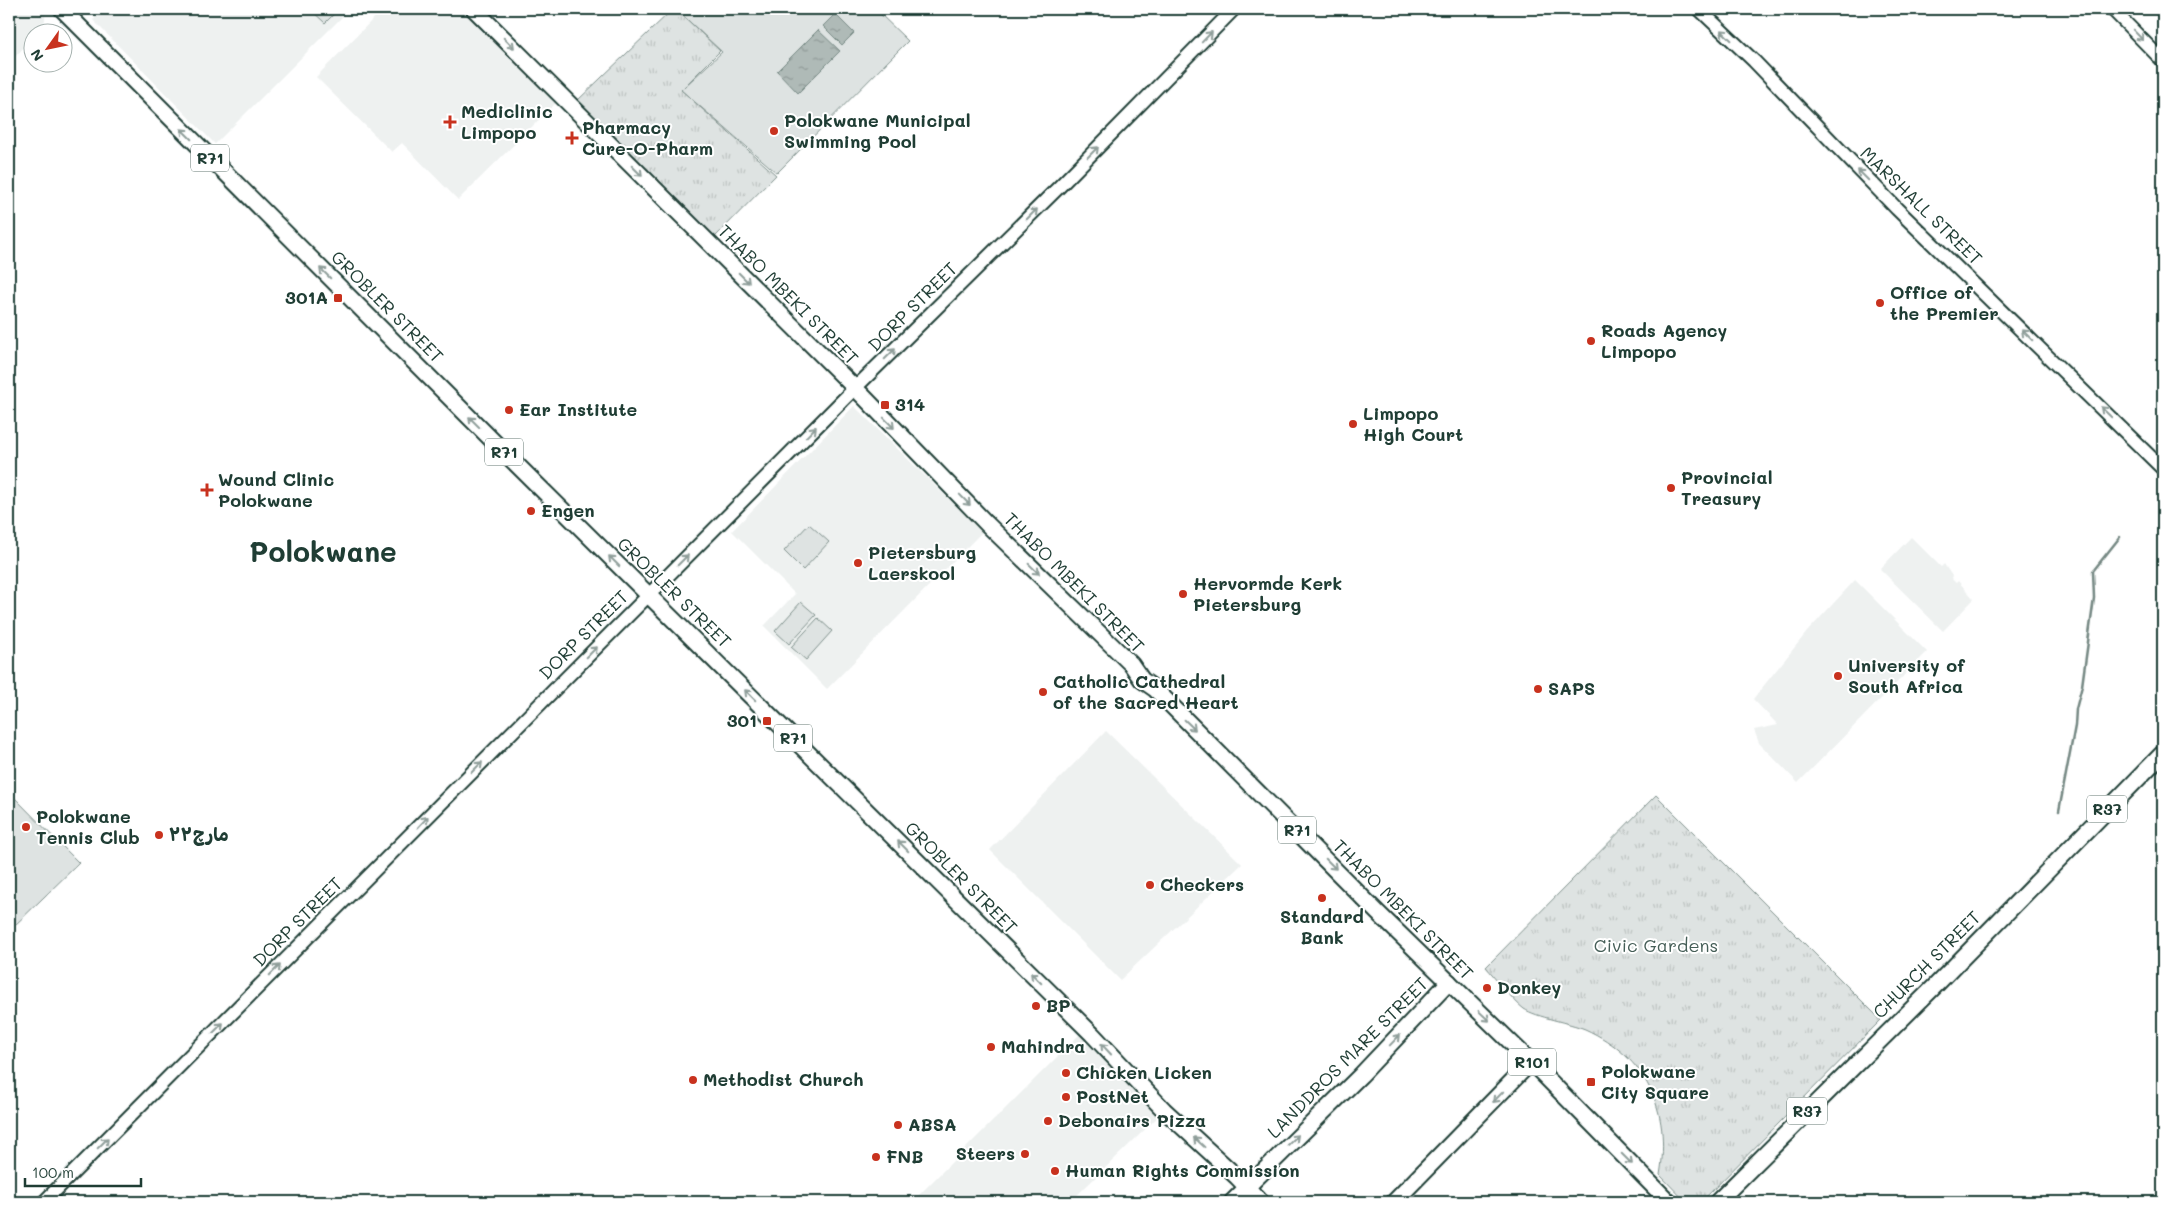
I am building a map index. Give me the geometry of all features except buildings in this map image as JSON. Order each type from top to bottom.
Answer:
[{"type":"main road","name":"GROBLER STREET","points":[[62,9],[504,453],[1092,1034],[1164,1110],[1261,1202]]},
{"type":"main road","name":"THABO MBEKI STREET","points":[[474,9],[855,388],[987,524],[1131,664],[1142,680],[1155,689],[1670,1202]]},
{"type":"main road","name":"CHURCH STREET","points":[[1717,1202],[1824,1094],[1899,1022],[2163,753]]},
{"type":"main road","name":"LANDDROS MARE STREET","points":[[1232,1202],[1361,1075],[1449,982]]},
{"type":"main road","name":"R101","points":[[1394,1202],[1531,1062]]},
{"type":"street","name":"DORP STREET","points":[[44,1202],[855,388],[1005,241],[1234,9]]},
{"type":"street","name":"MARSHALL STREET","points":[[1699,9],[1754,61],[1897,209],[2163,469]]},
{"type":"street","points":[[2112,9],[2163,61]]},
{"type":"shaded area","points":[[9,9],[46,9],[45,22],[22,22],[22,49],[9,63]]},
{"type":"shaded area","points":[[104,9],[350,9],[215,144],[93,20]]},
{"type":"shaded area","name":"Mediclinic Limpopo","points":[[383,9],[462,9],[557,102],[458,200],[402,143],[392,152],[316,77]]},
{"type":"shaded area","name":"Pietersburg Laerskool","points":[[854,406],[982,532],[827,689],[764,626],[795,594],[732,531]]},
{"type":"shaded area","name":"University of South Africa","points":[[1911,537],[1941,567],[1944,564],[1952,576],[1951,578],[1956,583],[1958,581],[1974,599],[1943,631],[1880,569]]},
{"type":"shaded area","name":"University of South Africa","points":[[1855,580],[1927,652],[1798,783],[1759,743],[1754,730],[1778,725],[1753,699],[1807,632]]},
{"type":"shaded area","points":[[1106,731],[1242,864],[1120,980],[990,850]]},
{"type":"shaded area","points":[[1084,1030],[1164,1111],[1070,1202],[912,1202]]},
{"type":"green space","points":[[310,9],[339,9],[325,23]]},
{"type":"green space","points":[[673,9],[676,9],[720,51],[681,90],[776,175],[714,238],[577,101]]},
{"type":"green space","name":"Polokwane Municipal Swimming Pool","points":[[676,9],[875,9],[908,41],[777,173],[681,90],[722,52]]},
{"type":"green space","points":[[809,524],[829,542],[803,570],[784,551]]},
{"type":"green space","points":[[801,602],[816,615],[789,644],[775,631]]},
{"type":"green space","points":[[818,618],[832,631],[806,660],[791,647]]},
{"type":"green space","name":"Polokwane Tennis Club","points":[[9,792],[79,863],[9,931]]},
{"type":"green space","name":"Civic Gardens","points":[[1656,795],[1881,1020],[1701,1202],[1686,1202],[1660,1175],[1662,1129],[1650,1088],[1639,1071],[1624,1055],[1606,1041],[1585,1029],[1536,1015],[1524,1009],[1509,995],[1486,967]]},
{"type":"water","points":[[835,14],[854,33],[842,45],[823,26]]},
{"type":"water","points":[[818,30],[840,51],[798,93],[777,71]]},
{"type":"waterway","points":[[2059,811],[2075,726],[2076,709],[2082,686],[2094,598],[2093,571],[2120,537]]},
{"type":"place","name":"Mediclinic Limpopo","points":[[450,122]]},
{"type":"place","name":"Polokwane Municipal Swimming Pool","points":[[774,131]]},
{"type":"place","name":"Pharmacy Cure-O-Pharm","points":[[572,138]]},
{"type":"place","name":"301A","points":[[338,298]]},
{"type":"place","name":"Office of the Premier","points":[[1880,303]]},
{"type":"place","name":"Roads Agency Limpopo","points":[[1591,341]]},
{"type":"place","name":"314","points":[[885,405]]},
{"type":"place","name":"Ear Institute","points":[[509,410]]},
{"type":"place","name":"Limpopo High Court","points":[[1353,424]]},
{"type":"place","name":"Provincial Treasury","points":[[1671,488]]},
{"type":"place","name":"Wound Clinic Polokwane","points":[[207,490]]},
{"type":"place","name":"Engen","points":[[531,511]]},
{"type":"place","name":"Pietersburg Laerskool","points":[[858,563]]},
{"type":"place","name":"Hervormde Kerk Pietersburg","points":[[1183,594]]},
{"type":"place","name":"University of South Africa","points":[[1838,676]]},
{"type":"place","name":"SAPS","points":[[1538,689]]},
{"type":"place","name":"Catholic Cathedral of the Sacred Heart","points":[[1043,692]]},
{"type":"place","name":"301","points":[[767,721]]},
{"type":"place","name":"Polokwane Tennis Club","points":[[26,827]]},
{"type":"place","name":"۲۲مارچ","points":[[159,835]]},
{"type":"place","name":"Checkers","points":[[1150,885]]},
{"type":"place","name":"Standard Bank","points":[[1322,898]]},
{"type":"place","name":"Donkey","points":[[1487,988]]},
{"type":"place","name":"BP","points":[[1036,1006]]},
{"type":"place","name":"Mahindra","points":[[991,1047]]},
{"type":"place","name":"Chicken Licken","points":[[1066,1073]]},
{"type":"place","name":"Methodist Church","points":[[693,1080]]},
{"type":"place","name":"Polokwane City Square","points":[[1591,1082]]},
{"type":"place","name":"PostNet","points":[[1066,1097]]},
{"type":"place","name":"Debonairs Pizza","points":[[1048,1121]]},
{"type":"place","name":"ABSA","points":[[898,1125]]},
{"type":"place","name":"Steers","points":[[1025,1154]]},
{"type":"place","name":"FNB","points":[[876,1157]]},
{"type":"place","name":"Human Rights Commission","points":[[1055,1171]]},
{"type":"district","name":"Polokwane","points":[[323,552]]}]
